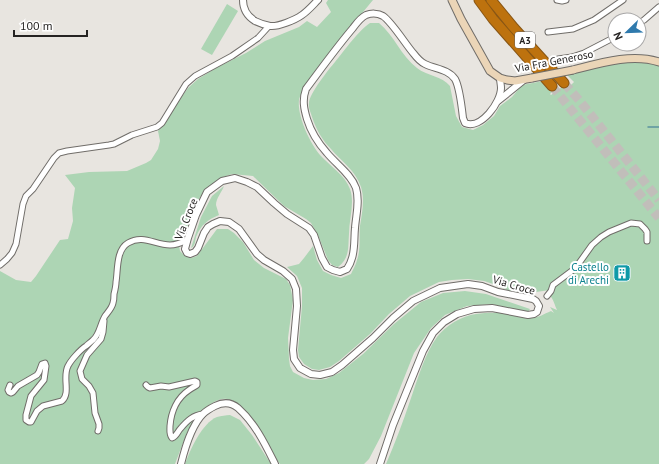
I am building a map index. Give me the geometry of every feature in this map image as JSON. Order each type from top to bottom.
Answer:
[{"type":"highway","points":[[473,0],[484,14],[493,19]]},
{"type":"highway","points":[[479,0],[493,19]]},
{"type":"highway","name":"A3","points":[[491,0],[564,83]]},
{"type":"highway","name":"A3","points":[[493,19],[552,86]]},
{"type":"main road","points":[[452,0],[460,19],[490,71],[500,78]]},
{"type":"main road","name":"Via Fra Generoso","points":[[500,78],[515,81],[524,80],[611,62],[634,59],[659,62]]},
{"type":"street","points":[[243,0],[244,10],[247,14],[256,21],[269,26],[275,26],[301,16],[318,0]]},
{"type":"street","points":[[557,0],[566,0]]},
{"type":"street","points":[[548,32],[573,29],[594,20],[623,0]]},
{"type":"street","points":[[647,17],[659,7]]},
{"type":"street","name":"Via Croce","points":[[380,464],[400,407],[423,351],[433,333],[444,322],[457,314],[474,309],[492,308],[524,315],[534,314],[537,312],[539,306],[536,301],[533,299],[498,292],[482,286],[468,284],[440,288],[413,301],[405,307],[373,338],[332,372],[320,375],[311,374],[300,368],[294,359],[293,350],[297,306],[296,289],[292,279],[284,271],[256,254],[239,229],[229,222],[220,221],[208,227],[195,252],[190,254],[187,253],[185,249],[187,240],[196,215],[208,192],[222,181],[235,178],[247,182],[257,187],[287,214],[309,228],[314,235],[322,258],[327,267],[340,272],[347,269],[352,258],[357,211],[356,189],[351,180],[317,140],[310,128],[304,111],[303,102],[306,89],[339,45],[366,15],[378,14],[384,16],[421,62],[445,71],[454,78],[457,85],[465,123],[472,124],[479,122],[489,113],[502,97],[524,80]]},
{"type":"street","points":[[0,265],[7,260],[16,244],[23,204],[26,196],[59,153],[109,145],[162,124],[186,84],[195,76],[232,56],[258,38],[269,26]]},
{"type":"street","points":[[558,59],[584,53],[607,41]]},
{"type":"street","name":"Via Croce","points":[[496,104],[502,89],[500,78]]},
{"type":"street","points":[[547,296],[551,292],[553,285],[573,270],[592,245],[609,232],[631,224],[640,224],[647,232],[647,241]]},
{"type":"street","points":[[10,385],[8,390],[9,392],[14,392],[18,386],[37,375],[42,364],[45,363],[44,380],[31,396],[26,420],[31,422],[37,411],[43,406],[62,401],[65,395],[66,373],[68,366],[72,360],[97,336],[104,319],[114,303],[117,266],[125,245],[134,240],[144,239],[171,246],[187,240]]},
{"type":"street","points":[[98,431],[99,424],[95,413],[93,393],[82,379],[80,371],[87,355],[101,339],[104,332],[104,319]]},
{"type":"street","points":[[146,385],[150,388],[169,387],[195,381],[197,382],[197,385],[186,393],[173,409],[170,434],[172,438],[176,436],[188,420],[196,415],[203,414]]},
{"type":"street","points":[[181,464],[192,430],[203,414],[214,406],[224,403],[237,407],[256,429],[275,464]]},
{"type":"green space","points":[[328,0],[373,0],[320,66],[301,93],[299,100],[302,121],[312,144],[320,155],[345,179],[350,189],[352,205],[348,248],[345,260],[338,267],[332,265],[328,260],[318,235],[311,223],[284,206],[253,176],[232,174],[220,178],[200,197],[179,245],[180,251],[185,256],[191,258],[197,256],[217,229],[228,229],[243,242],[254,260],[264,268],[286,279],[290,285],[293,300],[288,338],[290,366],[293,372],[304,378],[313,380],[326,379],[339,373],[363,354],[394,324],[421,302],[443,293],[465,291],[486,294],[530,309],[528,312],[518,312],[492,304],[467,306],[445,315],[431,328],[414,353],[381,436],[369,459],[364,464],[280,464],[262,433],[243,408],[233,401],[222,399],[211,404],[196,418],[182,445],[175,464],[0,464],[0,271],[16,280],[31,282],[60,240],[68,239],[73,221],[72,208],[75,188],[65,175],[89,172],[127,171],[151,160],[158,149],[160,141],[158,131],[188,88],[198,79],[216,68],[246,53],[265,41],[299,27],[307,21],[317,27],[331,12],[326,3]]},
{"type":"green space","points":[[227,4],[238,11],[212,55],[201,49]]},
{"type":"green space","points":[[370,23],[379,23],[389,33],[406,58],[417,68],[443,80],[450,86],[456,116],[462,127],[473,130],[483,125],[494,116],[500,106],[512,97],[522,85],[543,81],[553,91],[550,94],[551,95],[562,87],[566,90],[574,82],[566,74],[611,64],[640,60],[659,65],[659,464],[386,464],[402,425],[418,376],[437,337],[455,322],[476,314],[499,313],[534,318],[551,311],[554,313],[550,307],[557,310],[550,296],[552,292],[550,290],[529,293],[519,291],[511,292],[484,281],[468,279],[439,282],[410,296],[389,314],[370,334],[330,367],[319,370],[312,369],[304,364],[299,357],[298,350],[302,288],[297,276],[287,267],[299,264],[313,246],[317,260],[323,271],[341,278],[351,274],[356,264],[359,252],[363,202],[359,181],[352,171],[322,138],[317,130],[309,109],[309,103],[312,94],[324,76],[356,36]]},
{"type":"green space","points":[[224,186],[216,202],[219,215],[202,226],[196,237],[194,245],[191,248],[201,217],[212,196]]},
{"type":"green space","points":[[230,415],[240,420],[271,464],[185,464],[193,445],[206,425],[217,417]]},
{"type":"waterway","points":[[648,127],[659,127]]},
{"type":"tunnel","points":[[564,83],[659,200]]},
{"type":"tunnel","points":[[552,86],[659,218]]},
{"type":"place","name":"Castello di Arechi","points":[[622,273]]}]
